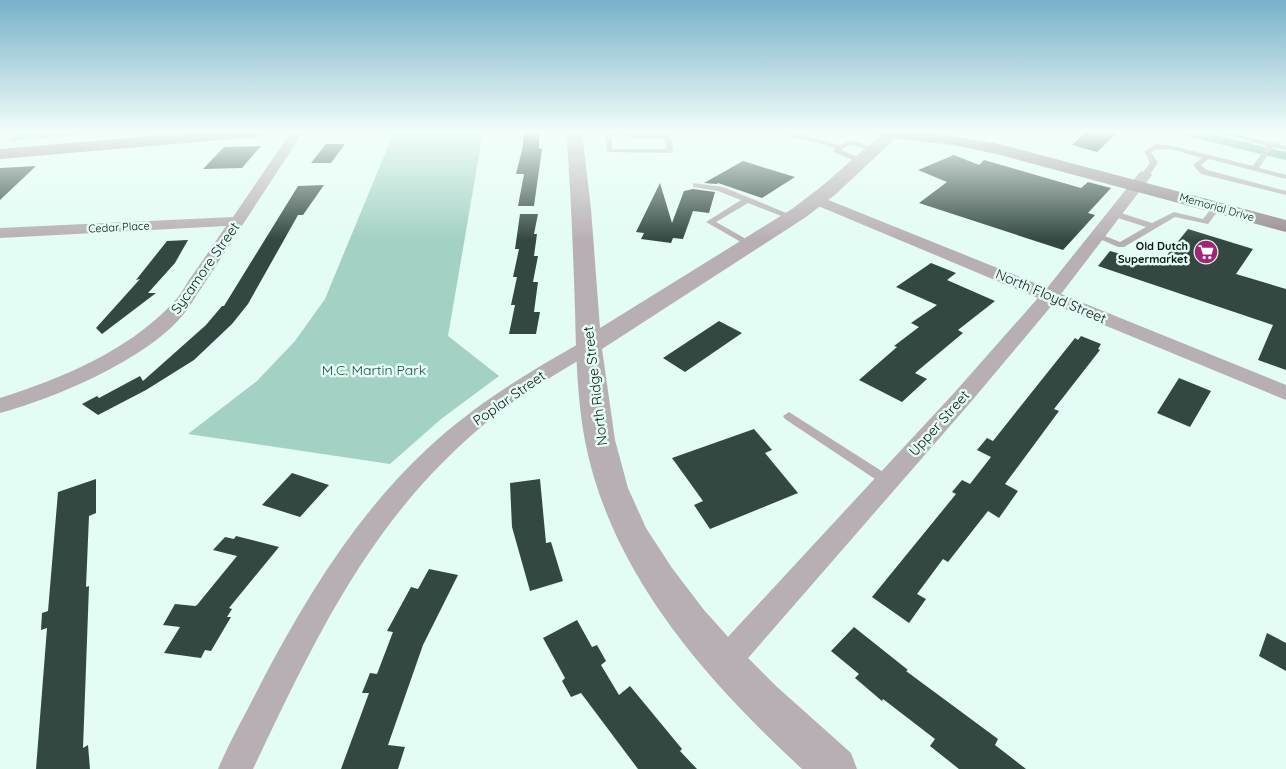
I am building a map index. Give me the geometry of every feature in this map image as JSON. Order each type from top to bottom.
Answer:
[{"type":"main road","name":"Memorial Drive","points":[[1085,168],[1286,214]]},
{"type":"main road","name":"Memorial Drive","points":[[1102,168],[1217,207],[1286,226]]},
{"type":"street","name":"Sycamore Street","points":[[1,410],[114,358],[157,330],[180,307],[273,168]]},
{"type":"street","name":"North Ridge Street","points":[[577,168],[586,277],[589,346],[600,442],[611,483],[630,528],[651,567],[680,608],[724,663],[782,722],[835,769]]},
{"type":"street","name":"Poplar Street","points":[[235,769],[326,593],[362,540],[398,495],[434,456],[522,385],[589,346],[792,217],[816,200],[851,168]]},
{"type":"street","name":"Upper Street","points":[[724,663],[886,480],[962,398],[1050,296],[1141,180]]},
{"type":"street","name":"North Floyd Street","points":[[816,200],[1286,393]]},
{"type":"street","name":"Cedar Place","points":[[0,233],[238,221]]},
{"type":"lane","points":[[1141,180],[1150,168]]},
{"type":"lane","points":[[1199,168],[1204,172],[1286,193]]},
{"type":"lane","points":[[1250,168],[1286,177]]},
{"type":"lane","points":[[696,185],[720,189],[792,217]]},
{"type":"lane","points":[[747,200],[710,222],[751,244]]},
{"type":"lane","points":[[1097,236],[1121,245],[1174,214],[1205,222],[1217,207]]},
{"type":"lane","points":[[1115,214],[1153,226]]},
{"type":"lane","points":[[789,416],[886,480]]},
{"type":"green space","name":"M.C. Martin Park","points":[[379,168],[477,168],[448,336],[499,376],[441,419],[390,464],[188,434],[257,381],[295,341],[325,299]]},
{"type":"building","points":[[0,168],[2,168],[34,168],[0,200]]},
{"type":"building","points":[[204,168],[242,168],[242,168],[203,169]]},
{"type":"building","points":[[518,168],[539,168],[534,206],[518,206],[524,174],[516,174]]},
{"type":"building","points":[[731,168],[765,168],[795,177],[762,198],[718,183],[704,183]]},
{"type":"building","points":[[923,168],[1011,168],[1081,188],[1088,182],[1111,188],[1088,213],[1095,215],[1063,250],[919,203],[947,182],[918,170]]},
{"type":"building","points":[[660,183],[672,223],[684,191],[693,189],[715,192],[709,213],[693,211],[683,239],[673,238],[671,243],[641,239],[644,233],[636,232]]},
{"type":"building","points":[[324,185],[303,215],[298,215],[248,304],[232,324],[194,360],[146,390],[98,415],[82,404],[97,396],[99,398],[140,376],[143,381],[206,325],[224,306],[298,186]]},
{"type":"building","points":[[520,214],[538,214],[534,234],[537,234],[534,256],[538,256],[533,282],[538,282],[534,312],[540,312],[536,334],[509,334],[515,305],[511,305],[517,277],[513,277],[519,249],[515,249]]},
{"type":"building","points":[[1188,229],[1253,249],[1236,274],[1286,289],[1286,370],[1258,360],[1273,325],[1098,266],[1110,251],[1159,265]]},
{"type":"building","points":[[188,240],[175,263],[148,293],[156,293],[102,334],[96,328],[140,279],[136,280],[167,241]]},
{"type":"building","points":[[931,263],[956,273],[947,280],[995,301],[958,330],[963,333],[915,373],[927,379],[902,402],[859,380],[897,347],[894,346],[919,327],[911,323],[937,305],[896,287]]},
{"type":"building","points":[[719,321],[742,333],[685,372],[663,358]]},
{"type":"building","points":[[1081,336],[1101,344],[1098,349],[1100,350],[1054,409],[1059,411],[1005,484],[1018,491],[999,518],[988,511],[948,562],[943,559],[917,594],[926,599],[909,623],[872,597],[956,494],[952,492],[962,480],[970,484],[991,457],[977,450],[987,438],[993,441],[1075,338],[1078,340]]},
{"type":"building","points":[[1179,378],[1211,391],[1190,427],[1157,413]]},
{"type":"building","points":[[754,429],[772,450],[765,453],[798,493],[710,529],[694,505],[703,501],[672,458]]},
{"type":"building","points":[[292,473],[329,485],[300,517],[262,505]]},
{"type":"building","points":[[96,479],[96,513],[89,516],[86,587],[89,586],[83,748],[88,745],[90,769],[36,769],[47,628],[41,630],[42,613],[48,611],[58,492]]},
{"type":"building","points":[[540,479],[546,543],[551,542],[563,581],[530,591],[512,527],[510,483]]},
{"type":"building","points":[[236,536],[279,547],[229,608],[232,609],[227,617],[231,617],[211,651],[205,650],[201,658],[164,653],[180,627],[163,625],[175,604],[197,605],[237,556],[213,550],[225,537],[234,539]]},
{"type":"building","points":[[429,569],[458,575],[423,645],[388,745],[405,747],[398,769],[341,769],[369,693],[362,693],[370,673],[377,674],[393,632],[387,631],[411,587],[418,589]]},
{"type":"building","points":[[577,620],[592,647],[597,645],[606,661],[601,665],[619,695],[630,686],[682,749],[680,751],[697,769],[638,769],[581,693],[571,697],[562,681],[565,678],[543,638]]},
{"type":"building","points":[[854,627],[908,670],[906,671],[998,739],[995,745],[1026,769],[959,769],[930,746],[935,739],[883,699],[882,701],[855,678],[859,674],[831,651]]},
{"type":"building","points":[[1267,633],[1286,643],[1286,671],[1259,656]]},
{"type":"place","name":"Old Dutch Supermarket","points":[[1206,252]]}]
